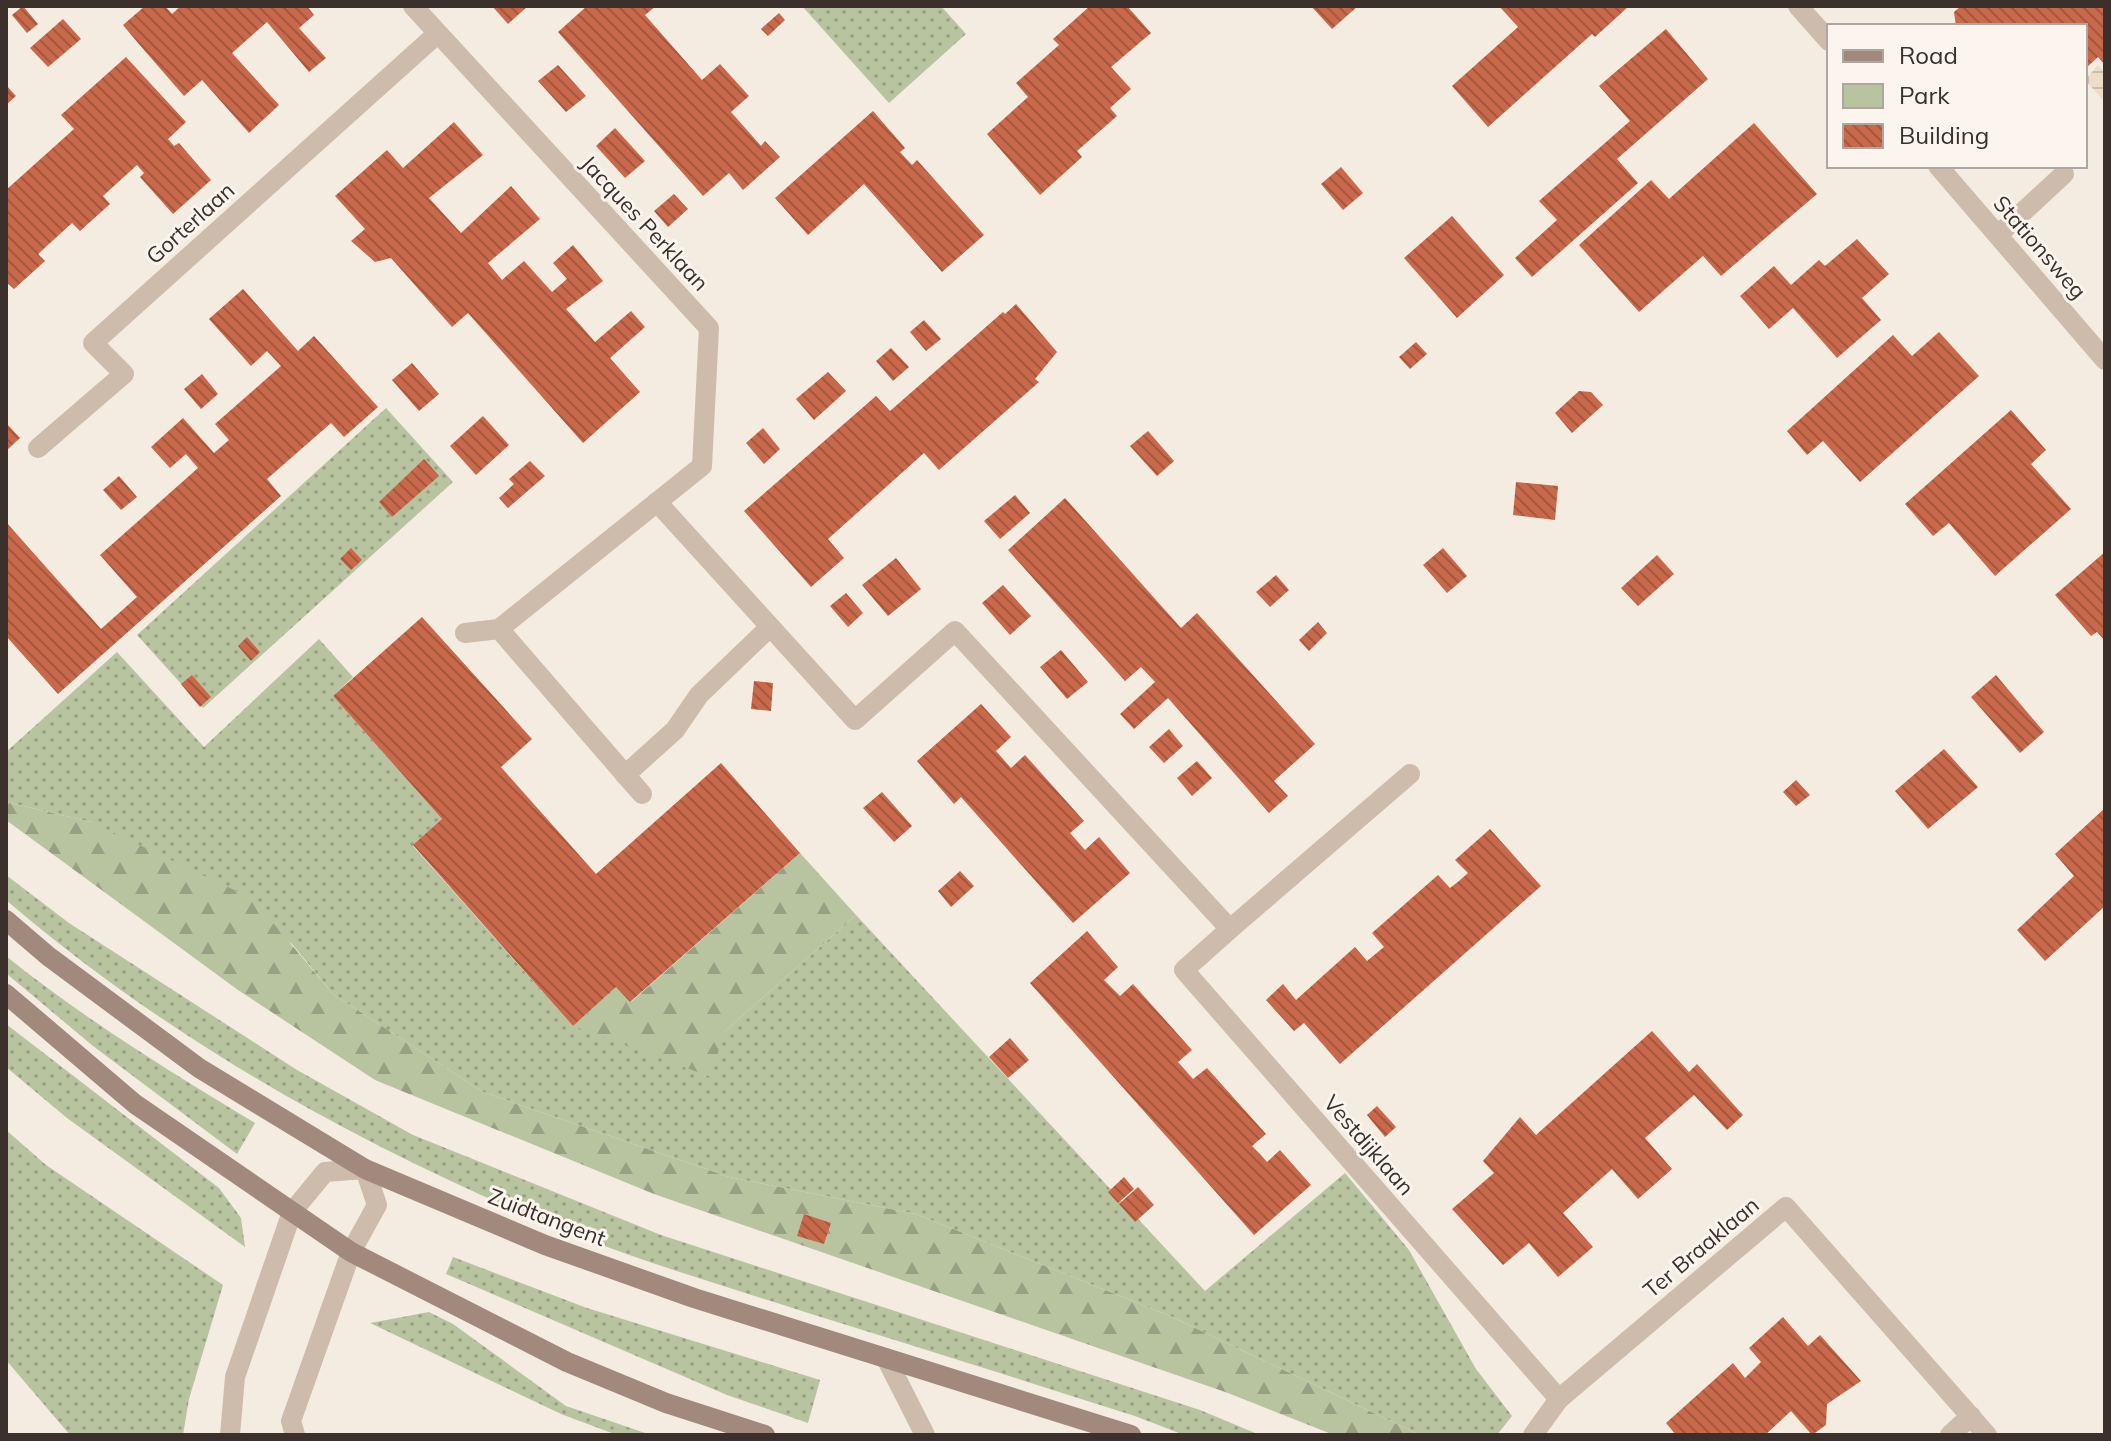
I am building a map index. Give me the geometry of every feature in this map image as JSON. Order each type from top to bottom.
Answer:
[{"type":"main road","name":"Zuidtangent","points":[[6,920],[48,956],[199,1068],[365,1169],[545,1245],[694,1298],[1131,1435]]},
{"type":"main road","points":[[6,994],[135,1104],[351,1252],[567,1362],[666,1403],[765,1435]]},
{"type":"street","name":"Jacques Perklaan","points":[[413,6],[709,328],[702,466],[499,629]]},
{"type":"street","points":[[1798,6],[1827,39]]},
{"type":"street","name":"Gorterlaan","points":[[38,448],[124,374],[93,343],[437,34]]},
{"type":"street","name":"Stationsweg","points":[[1940,168],[2105,360]]},
{"type":"street","points":[[1998,235],[2064,174]]},
{"type":"street","points":[[657,502],[855,720],[955,631],[1230,929]]},
{"type":"street","points":[[625,775],[675,730],[699,695],[770,627]]},
{"type":"street","points":[[465,633],[499,629],[642,794]]},
{"type":"street","name":"Vestdijklaan","points":[[1410,774],[1184,970],[1559,1399]]},
{"type":"street","points":[[230,1435],[235,1377],[292,1212],[325,1172],[365,1169],[377,1205],[351,1252],[291,1421],[295,1435]]},
{"type":"street","name":"Ter Braaklaan","points":[[1533,1435],[1559,1399],[1786,1207],[1987,1435]]},
{"type":"street","points":[[886,1358],[925,1435]]},
{"type":"street","points":[[1950,1435],[1971,1416]]},
{"type":"green space","points":[[802,6],[941,6],[966,34],[889,103]]},
{"type":"green space","points":[[386,408],[453,482],[203,708],[137,635]]},
{"type":"green space","points":[[319,639],[353,677],[333,696],[442,819],[413,846],[573,1026],[724,1032],[856,915],[1205,1291],[1345,1173],[1409,1250],[1476,1369],[1512,1416],[1497,1435],[1420,1435],[1170,1316],[916,1214],[729,1177],[483,1092],[333,994],[292,944],[91,822],[6,802],[6,752],[117,652],[204,747]]},
{"type":"green space","points":[[6,802],[91,822],[253,899],[333,994],[483,1092],[729,1177],[916,1214],[1170,1316],[1420,1435],[1334,1435],[1228,1393],[654,1194],[375,1080],[238,990],[6,820]]},
{"type":"green space","points":[[800,853],[856,915],[724,1032],[711,1077],[573,1026],[616,987],[631,1002]]},
{"type":"green space","points":[[6,875],[69,923],[297,1070],[413,1135],[661,1235],[1200,1410],[1260,1435],[1184,1435],[1135,1416],[648,1261],[555,1227],[481,1195],[337,1124],[267,1085],[132,998],[6,900]]},
{"type":"green space","points":[[6,956],[96,1023],[255,1123],[237,1154],[93,1046],[7,974]]},
{"type":"green space","points":[[6,1024],[219,1188],[241,1218],[245,1247],[67,1118],[6,1067]]},
{"type":"green space","points":[[6,1130],[46,1165],[223,1285],[189,1399],[183,1435],[70,1435],[6,1360]]},
{"type":"green space","points":[[453,1257],[587,1308],[820,1380],[808,1423],[727,1395],[446,1274]]},
{"type":"green space","points":[[429,1312],[453,1324],[566,1406],[651,1435],[617,1435],[561,1414],[370,1323]]},
{"type":"shaded area","points":[[2098,65],[2105,73],[2105,102],[2087,82],[2087,78]]},
{"type":"building","points":[[23,6],[38,24],[27,33],[12,15]]},
{"type":"building","points":[[145,6],[165,6],[172,14],[181,6],[307,6],[314,15],[299,28],[326,58],[309,72],[267,22],[232,53],[279,105],[249,133],[202,80],[184,96],[123,25]]},
{"type":"building","points":[[492,6],[528,6],[508,24]]},
{"type":"building","points":[[587,6],[656,6],[645,15],[702,80],[720,64],[749,96],[731,112],[761,146],[765,141],[780,157],[743,190],[729,173],[703,196],[558,32]]},
{"type":"building","points":[[1090,6],[1127,6],[1151,33],[1111,67],[1131,89],[1110,108],[1117,116],[1077,151],[1082,157],[1040,195],[987,134],[1028,97],[1016,83],[1059,45],[1053,39]]},
{"type":"building","points":[[1311,6],[1358,6],[1332,29]]},
{"type":"building","points":[[1499,6],[1629,6],[1595,37],[1592,34],[1488,127],[1452,86],[1518,27]]},
{"type":"building","points":[[1961,6],[2105,6],[2105,65],[2098,57],[2087,67],[2087,24],[1956,24],[1954,12]]},
{"type":"building","points":[[779,13],[785,20],[768,36],[761,29]]},
{"type":"building","points":[[63,19],[81,39],[48,67],[30,48]]},
{"type":"building","points":[[1666,29],[1708,79],[1617,159],[1638,183],[1532,277],[1515,258],[1557,220],[1539,201],[1630,121],[1599,86]]},
{"type":"building","points":[[126,57],[186,122],[168,139],[174,146],[179,143],[211,180],[173,214],[140,177],[144,173],[137,165],[103,196],[110,204],[80,231],[72,223],[38,254],[45,261],[14,289],[6,282],[6,190],[74,129],[61,115]]},
{"type":"building","points":[[558,65],[586,96],[566,112],[538,81]]},
{"type":"building","points":[[6,85],[16,96],[6,105]]},
{"type":"building","points":[[873,111],[905,148],[900,152],[912,165],[917,160],[984,235],[942,272],[864,184],[808,235],[775,198]]},
{"type":"building","points":[[454,122],[483,155],[429,198],[461,233],[511,186],[540,219],[488,263],[502,280],[524,261],[552,292],[567,279],[553,263],[573,245],[603,281],[566,309],[595,342],[631,311],[645,327],[610,358],[640,392],[583,443],[468,313],[452,327],[391,258],[375,262],[351,241],[365,229],[335,196],[387,150],[403,168]]},
{"type":"building","points":[[1754,123],[1817,194],[1721,276],[1703,256],[1639,312],[1579,245],[1651,180],[1669,199]]},
{"type":"building","points":[[615,128],[645,161],[625,178],[596,146]]},
{"type":"building","points":[[1341,167],[1363,193],[1343,210],[1321,184]]},
{"type":"building","points":[[674,194],[688,209],[668,227],[654,211]]},
{"type":"building","points":[[1452,216],[1504,275],[1457,318],[1404,258]]},
{"type":"building","points":[[1857,239],[1889,274],[1862,298],[1881,320],[1837,358],[1793,308],[1769,329],[1740,296],[1774,266],[1791,285],[1819,260],[1825,266]]},
{"type":"building","points":[[243,289],[298,351],[314,336],[378,407],[344,437],[331,423],[267,479],[281,496],[58,694],[6,636],[6,522],[101,629],[137,597],[100,555],[198,468],[186,454],[170,468],[151,447],[183,418],[214,453],[229,440],[215,424],[281,366],[267,351],[251,366],[209,319]]},
{"type":"building","points":[[1016,304],[1057,352],[1035,379],[1039,382],[939,470],[924,453],[828,539],[844,558],[811,587],[744,511],[876,396],[890,411]]},
{"type":"building","points":[[924,320],[941,339],[926,351],[910,332]]},
{"type":"building","points":[[1939,332],[1979,376],[1860,482],[1823,441],[1807,455],[1787,431],[1893,335],[1912,356]]},
{"type":"building","points":[[1416,342],[1427,354],[1410,369],[1399,357]]},
{"type":"building","points":[[891,348],[909,367],[893,381],[876,361]]},
{"type":"building","points":[[412,363],[439,394],[419,411],[392,380]]},
{"type":"building","points":[[828,372],[846,391],[814,420],[796,399]]},
{"type":"building","points":[[202,374],[218,394],[201,409],[184,389]]},
{"type":"building","points":[[1579,391],[1591,392],[1603,405],[1572,433],[1555,413]]},
{"type":"building","points":[[2011,410],[2046,450],[2031,464],[2071,509],[1995,576],[1949,523],[1933,536],[1905,504]]},
{"type":"building","points":[[483,416],[509,445],[476,475],[450,446]]},
{"type":"building","points":[[6,423],[20,438],[6,451]]},
{"type":"building","points":[[763,428],[780,449],[764,464],[746,443]]},
{"type":"building","points":[[1148,431],[1174,461],[1157,476],[1130,446]]},
{"type":"building","points":[[424,459],[439,476],[392,517],[379,502]]},
{"type":"building","points":[[530,461],[545,476],[508,508],[499,498],[514,484],[509,479]]},
{"type":"building","points":[[119,476],[137,497],[121,510],[103,490]]},
{"type":"building","points":[[1516,482],[1558,486],[1555,520],[1513,515]]},
{"type":"building","points":[[1015,495],[1030,513],[1000,539],[984,521]]},
{"type":"building","points":[[1065,498],[1181,628],[1197,613],[1315,744],[1274,781],[1288,796],[1269,813],[1168,698],[1134,729],[1120,714],[1155,682],[1141,667],[1125,681],[1008,550]]},
{"type":"building","points":[[351,548],[362,560],[351,570],[340,559]]},
{"type":"building","points":[[1443,548],[1467,576],[1447,593],[1423,565]]},
{"type":"building","points":[[2105,552],[2105,641],[2097,632],[2091,636],[2055,595]]},
{"type":"building","points":[[1657,555],[1674,574],[1638,606],[1621,588]]},
{"type":"building","points":[[896,558],[921,589],[888,616],[862,585]]},
{"type":"building","points":[[1276,575],[1289,590],[1270,607],[1256,592]]},
{"type":"building","points":[[1003,585],[1031,616],[1010,635],[982,603]]},
{"type":"building","points":[[846,593],[863,613],[848,627],[830,606]]},
{"type":"building","points":[[422,617],[532,739],[501,767],[596,874],[721,763],[800,853],[630,1002],[616,987],[573,1026],[413,845],[442,819],[333,696]]},
{"type":"building","points":[[1318,622],[1327,633],[1309,651],[1299,640]]},
{"type":"building","points":[[247,637],[260,652],[251,661],[238,646]]},
{"type":"building","points":[[1061,650],[1088,682],[1067,699],[1040,667]]},
{"type":"building","points":[[192,675],[211,697],[200,707],[181,684]]},
{"type":"building","points":[[1996,675],[2044,732],[2020,753],[1971,697]]},
{"type":"building","points":[[754,681],[773,683],[771,711],[751,709]]},
{"type":"building","points":[[981,704],[1011,737],[996,751],[1011,768],[1025,755],[1084,821],[1070,833],[1085,850],[1099,837],[1130,873],[1073,923],[961,797],[954,804],[917,761]]},
{"type":"building","points":[[1169,729],[1183,746],[1164,763],[1149,747]]},
{"type":"building","points":[[1944,749],[1978,787],[1928,829],[1895,791]]},
{"type":"building","points":[[1197,761],[1212,778],[1192,796],[1177,778]]},
{"type":"building","points":[[1796,780],[1810,795],[1796,806],[1783,792]]},
{"type":"building","points":[[882,792],[912,826],[894,842],[863,808]]},
{"type":"building","points":[[2105,808],[2105,906],[2045,961],[2017,930],[2074,876],[2055,854]]},
{"type":"building","points":[[1490,829],[1541,886],[1340,1064],[1304,1023],[1294,1031],[1266,1000],[1283,984],[1296,1000],[1355,947],[1367,961],[1384,947],[1372,933],[1438,875],[1450,888],[1459,881],[1468,873],[1455,860]]},
{"type":"building","points":[[960,871],[974,886],[951,907],[938,891]]},
{"type":"building","points":[[1087,931],[1118,967],[1104,980],[1120,996],[1133,984],[1192,1050],[1178,1062],[1193,1079],[1207,1068],[1266,1134],[1252,1146],[1267,1162],[1280,1150],[1311,1185],[1254,1235],[1030,983]]},
{"type":"building","points":[[1652,1031],[1689,1072],[1697,1064],[1743,1115],[1727,1130],[1694,1095],[1645,1138],[1672,1169],[1638,1199],[1612,1169],[1563,1213],[1593,1247],[1558,1277],[1529,1243],[1503,1265],[1452,1209],[1494,1173],[1483,1161],[1520,1117],[1536,1135]]},
{"type":"building","points":[[1010,1038],[1029,1060],[1008,1078],[989,1057]]},
{"type":"building","points":[[1377,1106],[1396,1127],[1385,1137],[1367,1115]]},
{"type":"building","points":[[1124,1177],[1134,1189],[1118,1203],[1108,1192]]},
{"type":"building","points":[[1138,1187],[1154,1205],[1135,1222],[1119,1204]]},
{"type":"building","points":[[804,1214],[831,1223],[824,1244],[797,1236]]},
{"type":"building","points":[[1783,1317],[1808,1346],[1820,1335],[1861,1381],[1827,1404],[1826,1425],[1812,1435],[1791,1411],[1765,1435],[1676,1435],[1666,1423],[1733,1363],[1745,1378],[1761,1362],[1749,1348]]}]
